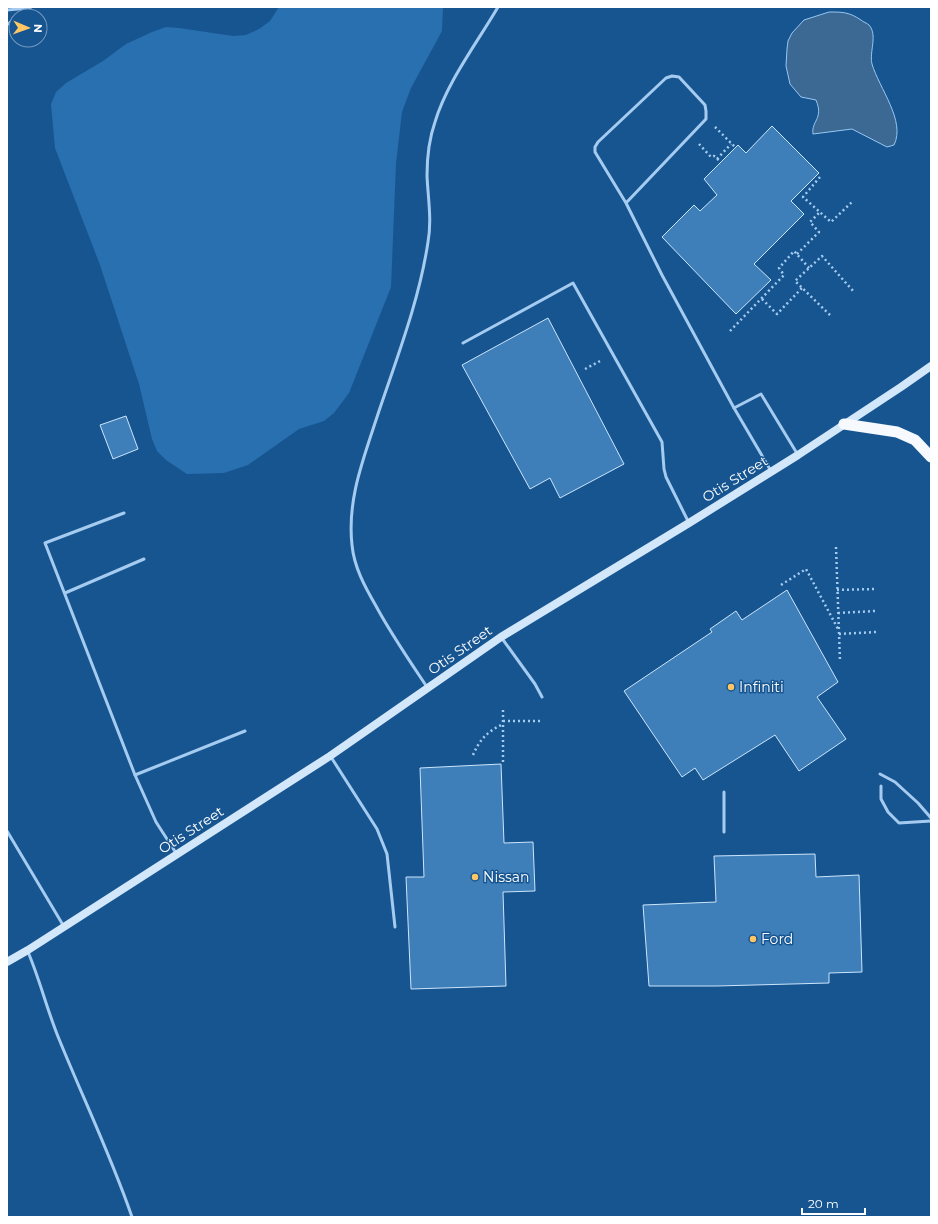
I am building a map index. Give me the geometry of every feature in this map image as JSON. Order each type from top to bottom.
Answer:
[{"type":"highway","points":[[844,424],[897,432],[915,440],[931,457]]},
{"type":"main road","name":"Otis Street","points":[[7,962],[330,756],[501,637],[798,455],[931,366]]},
{"type":"lane","points":[[428,688],[383,619],[362,581],[352,548],[350,530],[351,513],[357,477],[414,306],[424,264],[429,239],[430,215],[428,158],[430,140],[440,107],[459,71],[498,7]]},
{"type":"lane","points":[[626,203],[706,118],[705,105],[679,77],[672,76],[666,78],[598,142],[595,147],[596,156],[626,203],[662,275],[734,408],[771,471]]},
{"type":"lane","points":[[463,342],[573,283],[662,442],[666,477],[689,523]]},
{"type":"lane","points":[[734,408],[761,394],[798,455]]},
{"type":"lane","points":[[124,513],[45,543],[136,775],[156,822],[178,854]]},
{"type":"lane","points":[[65,593],[144,559]]},
{"type":"lane","points":[[501,637],[535,684],[542,698]]},
{"type":"lane","points":[[136,775],[245,731]]},
{"type":"lane","points":[[330,756],[377,829],[387,854],[395,927]]},
{"type":"lane","points":[[880,774],[895,782],[918,803],[931,820]]},
{"type":"lane","points":[[880,786],[881,799],[888,812],[899,823],[931,820]]},
{"type":"lane","points":[[724,792],[724,832]]},
{"type":"lane","points":[[7,831],[64,927]]},
{"type":"lane","points":[[28,950],[57,1034],[74,1077],[112,1162],[132,1217]]},
{"type":"path","points":[[706,118],[736,148]]},
{"type":"path","points":[[691,134],[711,157],[714,156],[721,162]]},
{"type":"path","points":[[717,159],[731,144]]},
{"type":"path","points":[[820,177],[803,197],[831,222],[852,202]]},
{"type":"path","points":[[797,254],[819,232],[810,222],[820,212]]},
{"type":"path","points":[[730,330],[784,275],[779,268],[794,251],[809,268]]},
{"type":"path","points":[[830,315],[795,281],[822,256],[854,292]]},
{"type":"path","points":[[762,299],[777,314],[802,288]]},
{"type":"path","points":[[585,369],[614,355]]},
{"type":"path","points":[[836,547],[840,661]]},
{"type":"path","points":[[781,584],[806,569],[839,629]]},
{"type":"path","points":[[837,590],[874,589]]},
{"type":"path","points":[[838,612],[875,612]]},
{"type":"path","points":[[839,634],[876,632]]},
{"type":"path","points":[[503,710],[503,764]]},
{"type":"path","points":[[473,755],[478,744],[491,730],[503,722],[543,721]]},
{"type":"shaded area","points":[[279,7],[443,7],[442,31],[411,88],[402,112],[396,163],[391,287],[349,393],[334,413],[324,421],[299,429],[248,465],[224,473],[187,474],[166,460],[157,451],[152,439],[139,384],[100,265],[55,148],[51,104],[56,92],[66,83],[103,61],[126,44],[152,32],[166,27],[233,36],[246,35],[259,29],[270,21]]},
{"type":"shaded area","points":[[829,12],[842,12],[853,15],[868,24],[872,29],[873,39],[871,59],[875,73],[890,104],[897,126],[897,136],[894,145],[887,147],[852,129],[813,134],[819,112],[818,106],[816,100],[801,97],[790,84],[786,66],[788,41],[792,33],[804,20]]},
{"type":"building","points":[[772,126],[819,173],[791,201],[804,214],[754,264],[771,280],[736,314],[662,237],[694,205],[700,211],[717,195],[704,179],[738,145],[746,153]]},
{"type":"building","points":[[548,318],[624,464],[560,498],[550,478],[530,489],[462,365]]},
{"type":"building","points":[[126,416],[138,449],[113,459],[100,425]]},
{"type":"building","name":"Infiniti","points":[[787,590],[838,682],[817,697],[846,739],[799,771],[775,735],[703,780],[695,768],[682,777],[624,691],[712,632],[710,629],[736,611],[742,620]]},
{"type":"building","name":"Nissan","points":[[501,764],[504,843],[533,842],[535,891],[503,892],[506,986],[411,989],[406,877],[424,877],[420,768]]},
{"type":"building","name":"Ford","points":[[815,854],[816,877],[859,875],[862,972],[829,973],[829,983],[649,986],[643,905],[716,902],[714,856]]},
{"type":"place","name":"Infiniti","points":[[731,687]]},
{"type":"place","name":"Nissan","points":[[475,877]]},
{"type":"place","name":"Ford","points":[[753,939]]}]
